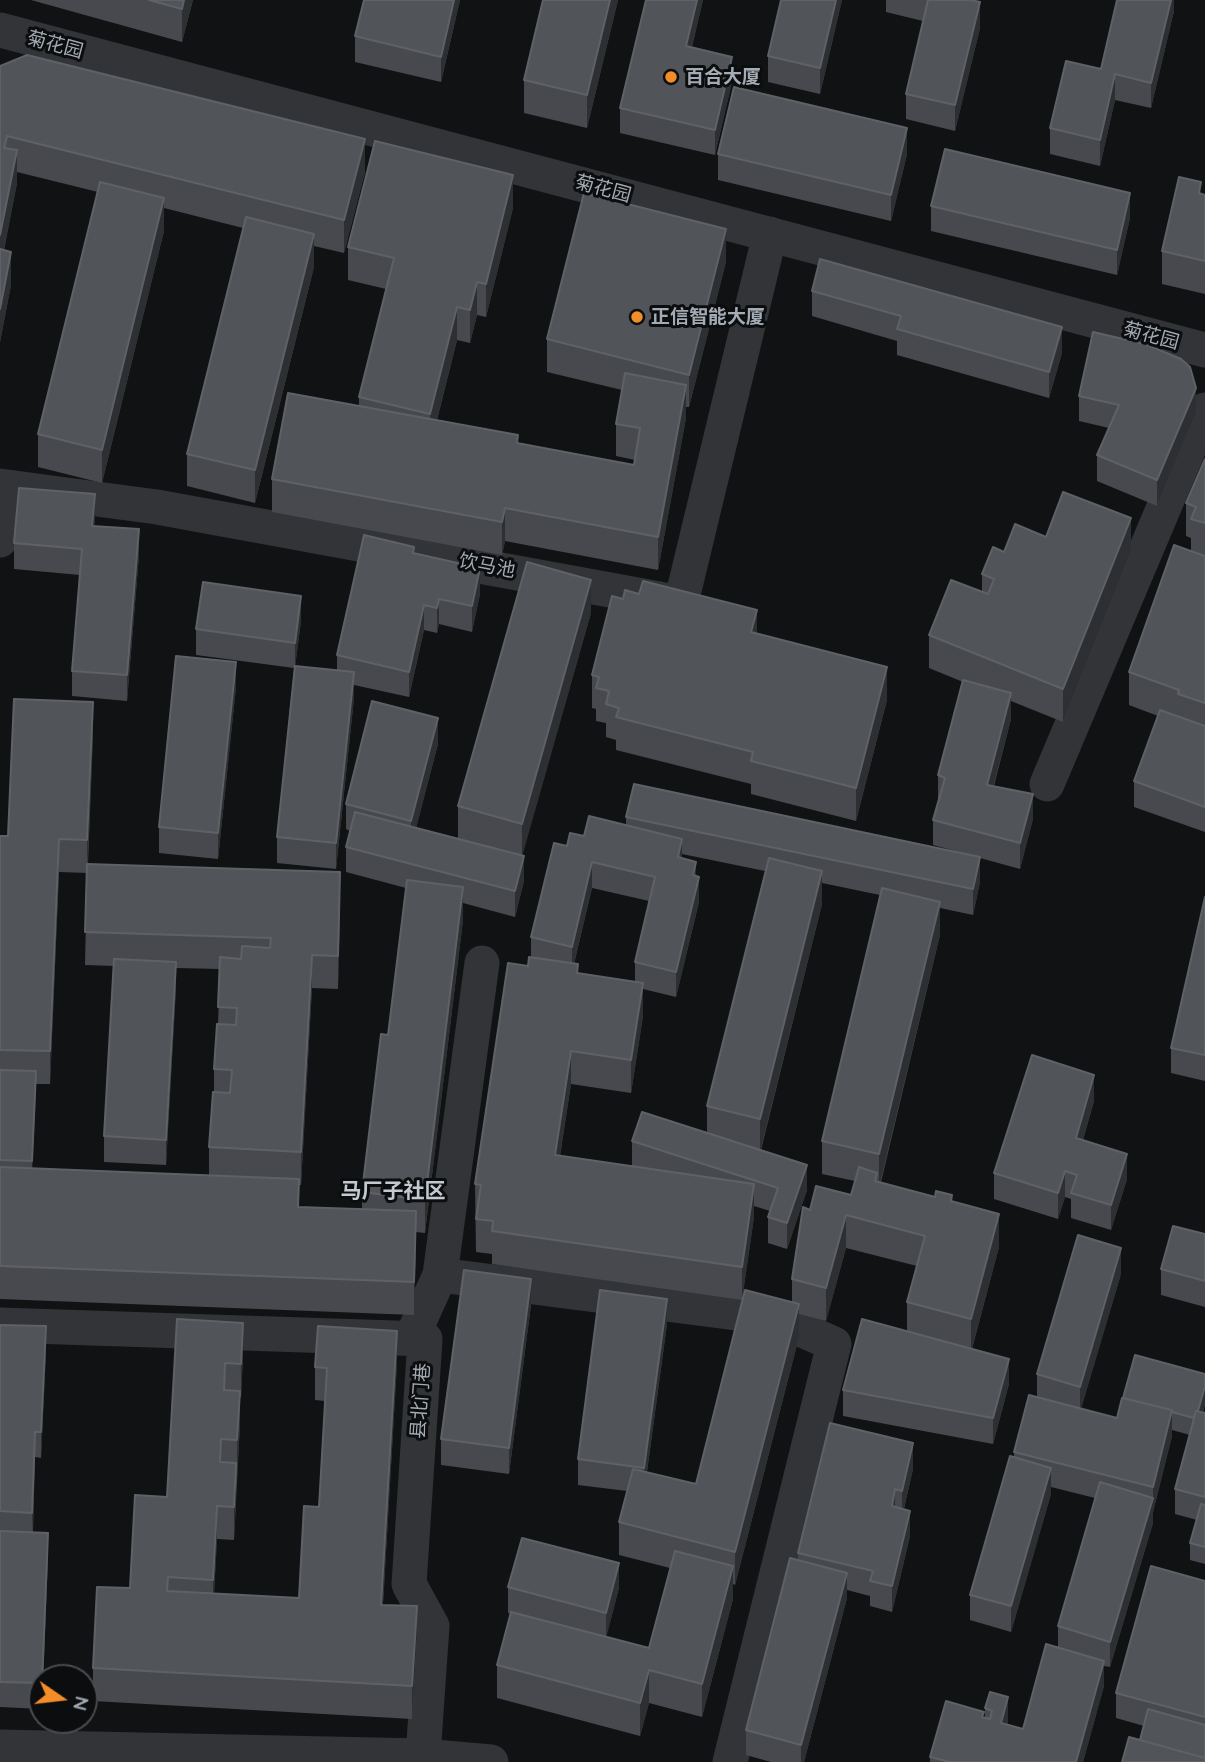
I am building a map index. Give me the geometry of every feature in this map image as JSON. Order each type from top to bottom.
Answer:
[{"type":"street","name":"菊花园","points":[[0,30],[1205,350]]},
{"type":"street","name":"饮马池","points":[[2,486],[157,507],[681,603],[770,234]]},
{"type":"street","points":[[1047,784],[1205,410]]},
{"type":"street","points":[[0,540],[2,486]]},
{"type":"street","points":[[411,1339],[440,1275],[482,963]]},
{"type":"street","points":[[440,1275],[775,1318],[834,1343],[730,1762]]},
{"type":"street","name":"县北门巷","points":[[0,1325],[425,1339],[409,1584],[432,1626],[423,1756]]},
{"type":"street","points":[[0,1747],[92,1756],[423,1756],[491,1762]]},
{"type":"building","points":[[149,0],[184,0],[182,9]]},
{"type":"building","points":[[364,0],[454,0],[441,57],[355,36]]},
{"type":"building","points":[[543,0],[610,0],[587,95],[524,80]]},
{"type":"building","name":"百合大厦","points":[[646,0],[697,0],[686,46],[732,57],[715,130],[620,108]]},
{"type":"building","points":[[781,0],[836,0],[820,68],[768,56]]},
{"type":"building","points":[[928,0],[980,2],[955,105],[906,94]]},
{"type":"building","points":[[1117,0],[1171,0],[1151,83],[1115,74],[1100,140],[1050,128],[1066,61],[1101,69]]},
{"type":"building","points":[[27,55],[365,139],[344,220],[7,136],[4,148],[17,150],[0,235],[0,66]]},
{"type":"building","points":[[734,87],[907,128],[891,195],[718,154]]},
{"type":"building","points":[[375,141],[513,175],[486,284],[477,282],[470,310],[457,307],[430,414],[359,397],[394,258],[348,247]]},
{"type":"building","points":[[945,149],[1130,193],[1117,250],[931,206]]},
{"type":"building","points":[[1179,177],[1201,182],[1199,193],[1205,195],[1205,261],[1162,251]]},
{"type":"building","points":[[100,182],[164,198],[102,450],[38,434]]},
{"type":"building","name":"正信智能大厦","points":[[584,193],[726,229],[689,375],[547,339]]},
{"type":"building","points":[[246,217],[314,234],[255,470],[187,454]]},
{"type":"building","points":[[0,249],[11,252],[0,309]]},
{"type":"building","points":[[820,259],[1062,327],[1049,372],[897,329],[901,316],[812,291]]},
{"type":"building","points":[[1093,332],[1145,344],[1181,359],[1190,367],[1196,388],[1157,480],[1097,455],[1119,405],[1079,396]]},
{"type":"building","points":[[625,373],[686,385],[658,537],[505,508],[502,522],[272,479],[288,393],[518,435],[517,443],[634,465],[640,428],[616,424]]},
{"type":"building","points":[[1205,459],[1205,523],[1191,519],[1196,507],[1186,503]]},
{"type":"building","points":[[19,488],[95,494],[92,526],[139,529],[127,675],[72,671],[82,549],[14,543]]},
{"type":"building","points":[[1063,492],[1131,518],[1063,689],[929,635],[951,580],[988,594],[994,579],[982,574],[993,547],[1004,552],[1015,524],[1046,537]]},
{"type":"building","points":[[364,535],[414,547],[413,553],[480,568],[472,606],[439,599],[437,608],[424,605],[409,672],[337,655]]},
{"type":"building","points":[[1174,545],[1205,556],[1205,703],[1178,694],[1179,690],[1129,672]]},
{"type":"building","points":[[527,562],[591,580],[522,824],[458,806]]},
{"type":"building","points":[[643,581],[757,610],[751,632],[887,667],[856,788],[751,761],[753,752],[616,717],[619,708],[606,704],[609,691],[596,688],[599,677],[592,675],[612,596],[623,599],[625,590],[639,594]]},
{"type":"building","points":[[203,582],[301,596],[295,643],[196,629]]},
{"type":"building","points":[[176,656],[236,662],[218,833],[159,827]]},
{"type":"building","points":[[295,666],[354,672],[336,843],[277,837]]},
{"type":"building","points":[[963,680],[1011,693],[987,785],[1033,794],[1020,843],[933,820],[945,778],[938,775]]},
{"type":"building","points":[[14,699],[93,702],[87,840],[59,839],[50,1051],[0,1050],[0,836],[8,836]]},
{"type":"building","points":[[372,701],[438,718],[411,821],[346,804]]},
{"type":"building","points":[[1160,710],[1205,726],[1205,807],[1134,781]]},
{"type":"building","points":[[634,784],[980,857],[973,889],[626,817]]},
{"type":"building","points":[[355,812],[524,856],[515,891],[346,847]]},
{"type":"building","points":[[589,816],[682,839],[678,857],[696,862],[693,875],[699,877],[676,972],[635,962],[655,877],[592,862],[572,947],[531,937],[554,843],[567,846],[570,833],[584,836]]},
{"type":"building","points":[[769,858],[822,871],[760,1119],[707,1106]]},
{"type":"building","points":[[87,864],[340,872],[338,956],[312,955],[301,1152],[209,1147],[213,1092],[230,1093],[232,1070],[214,1069],[217,1024],[236,1025],[237,1008],[218,1007],[220,957],[241,959],[242,946],[270,948],[271,938],[85,932]]},
{"type":"building","points":[[407,880],[463,887],[425,1200],[362,1192],[381,1034],[388,1035]]},
{"type":"building","points":[[882,888],[940,902],[879,1154],[822,1141]]},
{"type":"building","points":[[1205,897],[1205,1055],[1171,1048]]},
{"type":"building","points":[[529,957],[578,964],[577,973],[643,983],[631,1060],[571,1051],[555,1155],[754,1184],[742,1267],[492,1231],[493,1221],[476,1219],[481,1185],[475,1184],[508,963],[528,966]]},
{"type":"building","points":[[114,959],[176,962],[166,1140],[104,1136]]},
{"type":"building","points":[[1032,1055],[1094,1075],[1076,1138],[1127,1154],[1111,1205],[1071,1193],[1077,1175],[1065,1171],[1058,1193],[994,1173]]},
{"type":"building","points":[[0,1070],[36,1071],[32,1161],[0,1160]]},
{"type":"building","points":[[642,1112],[807,1165],[787,1223],[768,1217],[778,1188],[632,1141]]},
{"type":"building","points":[[0,1167],[299,1179],[298,1207],[416,1211],[414,1282],[0,1266]]},
{"type":"building","points":[[859,1167],[877,1173],[875,1181],[935,1197],[936,1191],[952,1195],[951,1201],[999,1214],[971,1319],[907,1302],[925,1236],[846,1215],[826,1288],[792,1279],[803,1207],[810,1210],[816,1186],[851,1195]]},
{"type":"building","points":[[1173,1226],[1205,1234],[1205,1281],[1161,1269]]},
{"type":"building","points":[[1078,1235],[1121,1248],[1080,1387],[1037,1374]]},
{"type":"building","points":[[464,1270],[531,1279],[509,1448],[441,1439]]},
{"type":"building","points":[[600,1290],[667,1299],[644,1468],[578,1459]]},
{"type":"building","points":[[745,1290],[799,1304],[735,1552],[619,1522],[633,1469],[696,1484]]},
{"type":"building","points":[[177,1319],[243,1323],[241,1364],[225,1363],[224,1390],[240,1391],[237,1440],[221,1439],[220,1462],[236,1463],[234,1507],[217,1506],[213,1580],[168,1577],[167,1591],[299,1598],[304,1506],[319,1507],[327,1368],[315,1367],[318,1326],[397,1331],[381,1605],[417,1606],[412,1686],[98,1668],[98,1664],[93,1664],[97,1587],[130,1588],[135,1495],[167,1497]]},
{"type":"building","points":[[862,1319],[1009,1359],[993,1418],[843,1390]]},
{"type":"building","points":[[0,1325],[46,1326],[41,1432],[35,1432],[32,1513],[0,1511]]},
{"type":"building","points":[[1135,1355],[1205,1374],[1205,1386],[1194,1418],[1123,1398]]},
{"type":"building","points":[[1029,1395],[1117,1418],[1122,1398],[1172,1410],[1153,1487],[1014,1452]]},
{"type":"building","points":[[1196,1411],[1205,1413],[1205,1497],[1175,1489]]},
{"type":"building","points":[[830,1423],[913,1443],[902,1491],[895,1489],[892,1506],[910,1511],[892,1586],[870,1581],[873,1571],[798,1553]]},
{"type":"building","points":[[1010,1456],[1051,1468],[1011,1606],[970,1595]]},
{"type":"building","points":[[1100,1482],[1153,1498],[1110,1642],[1058,1626]]},
{"type":"building","points":[[1201,1504],[1205,1505],[1205,1547],[1190,1543]]},
{"type":"building","points":[[0,1531],[48,1533],[43,1664],[28,1664],[28,1683],[0,1682]]},
{"type":"building","points":[[522,1538],[619,1563],[606,1613],[508,1587]]},
{"type":"building","points":[[675,1551],[733,1566],[702,1684],[649,1670],[640,1703],[497,1665],[511,1612],[649,1648]]},
{"type":"building","points":[[790,1558],[847,1573],[801,1745],[746,1730]]},
{"type":"building","points":[[1151,1566],[1205,1581],[1205,1717],[1116,1693]]},
{"type":"building","points":[[1046,1644],[1104,1661],[1076,1762],[950,1762],[930,1757],[946,1701],[984,1712],[982,1717],[990,1719],[992,1711],[985,1708],[990,1692],[1008,1697],[1001,1723],[1023,1729]]},
{"type":"building","points":[[1148,1709],[1205,1725],[1205,1758],[1140,1740]]},
{"type":"building","points":[[1129,1737],[1205,1758],[1205,1762],[1122,1762]]},
{"type":"place","name":"百合大厦","points":[[671,77]]},
{"type":"place","name":"正信智能大厦","points":[[637,317]]},
{"type":"district","name":"马厂子社区","points":[[393,1192]]}]
